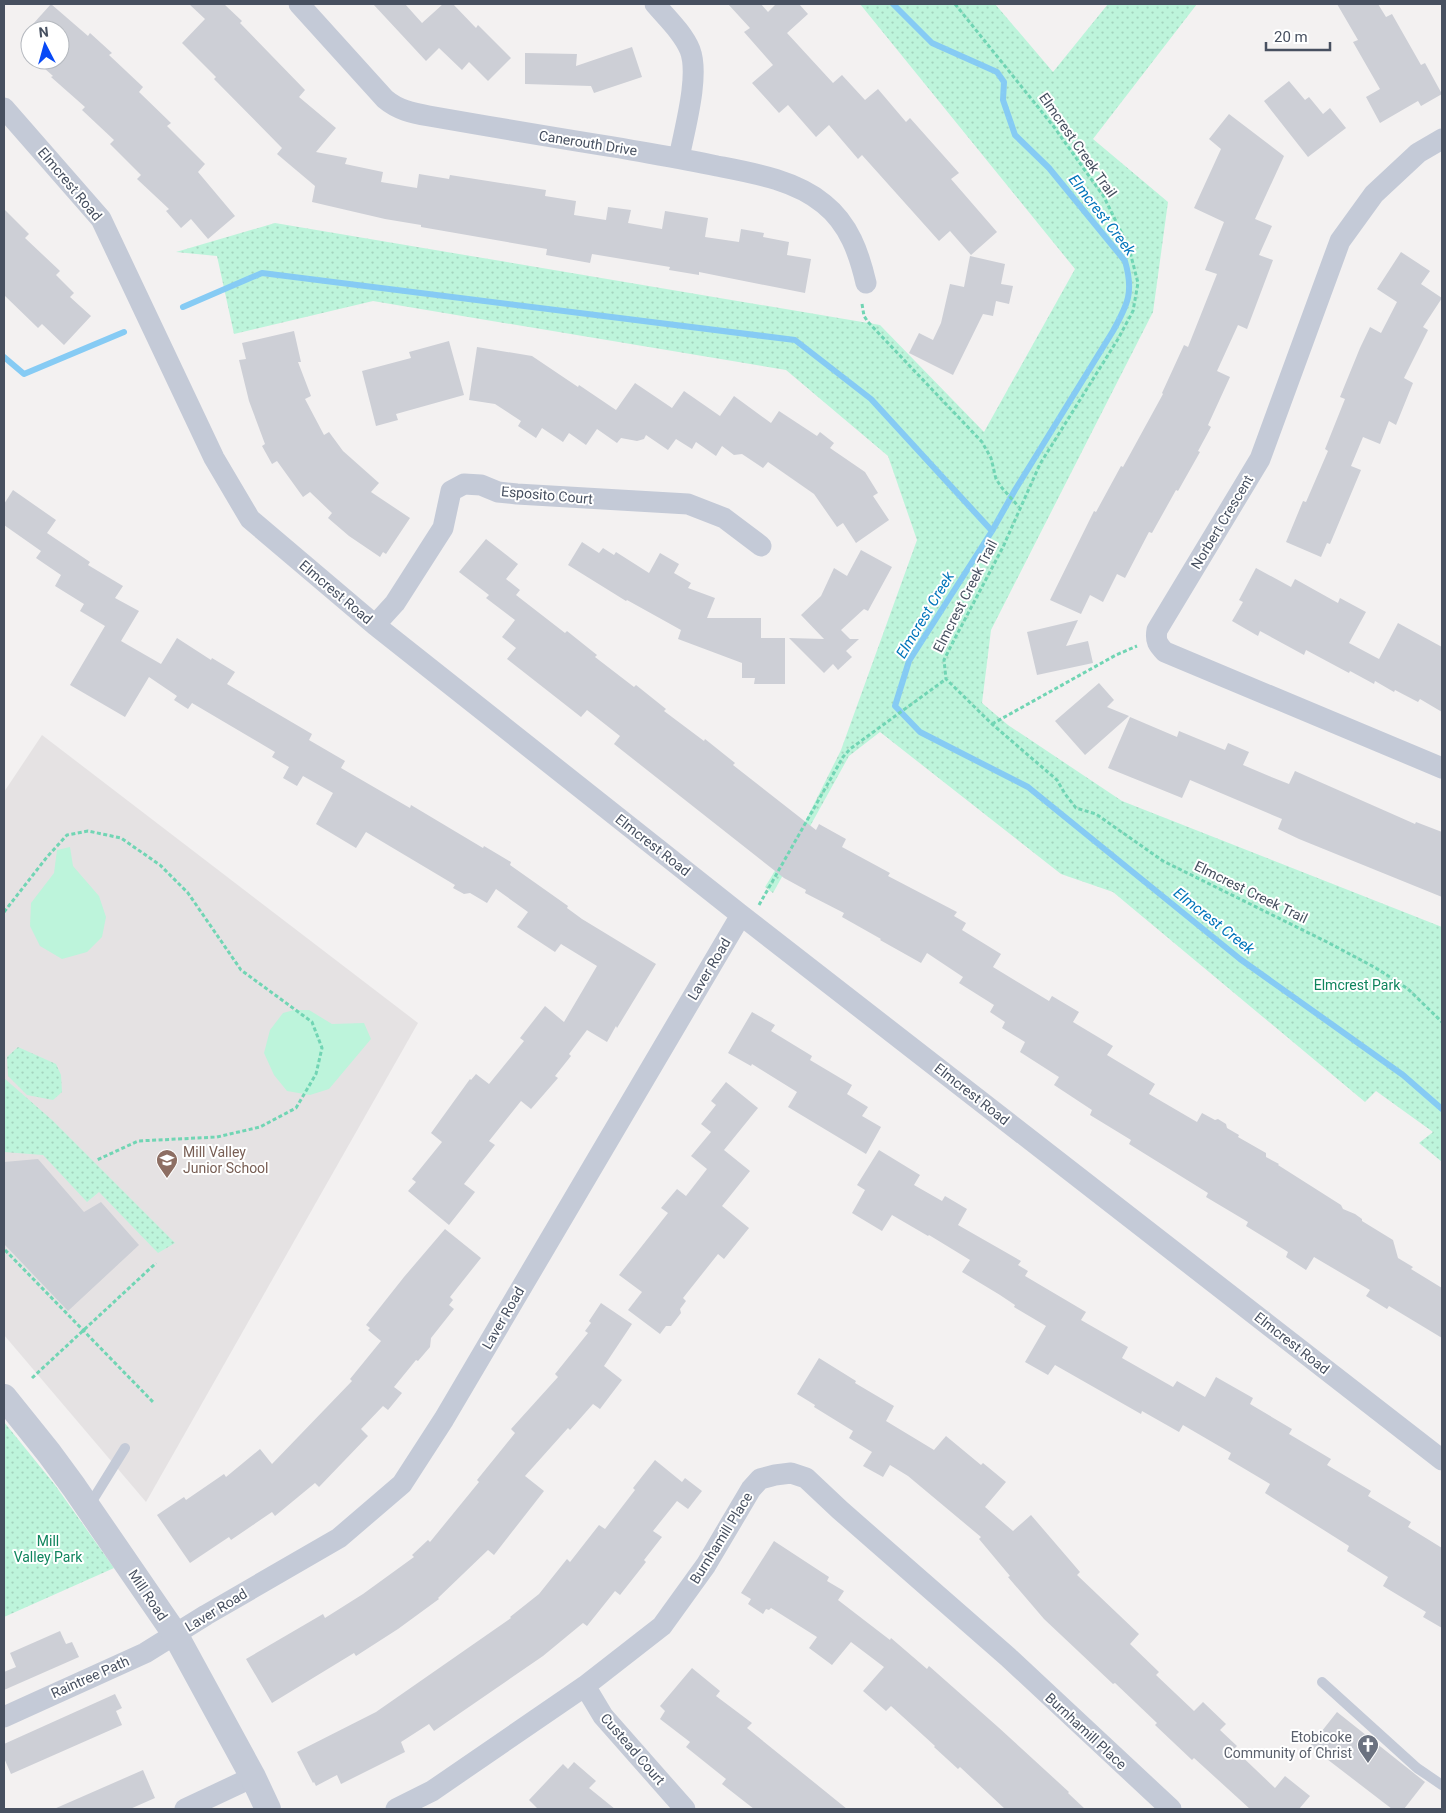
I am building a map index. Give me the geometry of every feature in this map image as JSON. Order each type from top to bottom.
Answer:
[{"type":"street","name":"Canerouth Drive","points":[[299,4],[385,99],[393,106],[404,111],[679,158],[773,179],[800,189],[824,203],[838,218],[852,239],[860,258],[866,283]]},
{"type":"street","points":[[655,4],[684,38],[690,51],[693,65],[692,90],[679,158]]},
{"type":"street","name":"Elmcrest Road","points":[[4,108],[101,219],[214,458],[250,519],[375,625],[750,910],[1442,1460]]},
{"type":"street","name":"Norbert Crescent","points":[[1156,638],[1157,630],[1260,459],[1340,241],[1374,194],[1418,153],[1442,139]]},
{"type":"street","name":"Esposito Court","points":[[375,625],[395,603],[444,528],[451,491],[464,484],[482,486],[498,492],[517,494],[688,504],[724,518],[762,546]]},
{"type":"street","points":[[1156,638],[1159,646],[1165,652],[1442,768]]},
{"type":"street","name":"Laver Road","points":[[175,1634],[339,1538],[402,1484],[444,1419],[750,910]]},
{"type":"street","name":"Mill Road","points":[[4,1397],[49,1453],[88,1507],[175,1634],[253,1777],[268,1809]]},
{"type":"street","name":"Burnhamill Place","points":[[396,1809],[432,1791],[585,1686],[662,1626],[706,1565],[751,1489],[760,1479],[790,1473],[806,1478],[1008,1657],[1171,1809]]},
{"type":"street","name":"Raintree Path","points":[[4,1716],[145,1653],[175,1634]]},
{"type":"street","name":"Custead Court","points":[[585,1686],[603,1716],[685,1809]]},
{"type":"street","points":[[185,1809],[253,1777]]},
{"type":"lane","points":[[88,1507],[125,1448]]},
{"type":"lane","points":[[1322,1682],[1417,1768],[1442,1785]]},
{"type":"path","name":"Elmcrest Creek Trail","points":[[955,4],[1054,127],[1104,197],[1129,248],[1138,283],[1133,311],[1118,339],[1040,464],[1019,507],[1003,547],[944,660],[946,679],[992,724],[1057,780],[1076,808],[1096,814],[1163,861],[1310,933],[1376,968],[1408,989],[1442,1022]]},
{"type":"path","points":[[866,283],[862,307],[868,322],[982,442],[991,458],[996,479],[1019,507]]},
{"type":"path","points":[[992,724],[1116,655],[1156,638]]},
{"type":"path","points":[[750,910],[843,757],[850,749],[946,679]]},
{"type":"path","points":[[4,912],[47,857],[67,835],[88,830],[121,838],[160,865],[188,893],[241,970],[312,1022],[322,1048],[316,1074],[296,1108],[260,1127],[217,1137],[138,1142],[97,1160]]},
{"type":"path","points":[[5,1250],[153,1402]]},
{"type":"path","points":[[32,1378],[156,1263]]},
{"type":"shaded area","name":"Mill Valley Junior School","points":[[42,735],[418,1023],[146,1502],[4,1335],[4,792]]},
{"type":"green space","name":"Elmcrest Park","points":[[860,4],[995,4],[1053,72],[1108,4],[1197,4],[1093,139],[1168,202],[1153,312],[991,630],[982,703],[1008,725],[1122,801],[1442,927],[1442,1162],[1419,1143],[1433,1132],[1376,1091],[1365,1102],[1113,892],[1061,874],[880,732],[849,756],[773,893],[765,887],[805,822],[841,750],[917,540],[888,456],[786,370],[373,301],[234,334],[217,256],[176,252],[275,223],[880,325],[984,432],[1075,269]]},
{"type":"green space","points":[[70,847],[73,866],[99,896],[106,917],[102,937],[87,952],[62,959],[40,946],[30,926],[31,903],[54,873],[57,850]]},
{"type":"green space","points":[[294,1010],[309,1010],[332,1024],[364,1023],[371,1039],[329,1089],[310,1095],[287,1091],[274,1075],[264,1053],[270,1030],[283,1013]]},
{"type":"green space","points":[[18,1047],[56,1064],[61,1075],[62,1092],[53,1100],[27,1095],[8,1076],[7,1057]]},
{"type":"green space","points":[[4,1078],[52,1120],[175,1243],[158,1253],[99,1192],[87,1202],[43,1155],[4,1152]]},
{"type":"green space","name":"Mill Valley Park","points":[[4,1422],[55,1485],[114,1568],[4,1617]]},
{"type":"building","points":[[51,4],[70,20],[37,20]]},
{"type":"building","points":[[189,4],[224,4],[305,90],[299,97],[336,128],[316,152],[347,158],[345,164],[383,172],[381,182],[417,188],[419,174],[449,179],[450,175],[546,190],[545,196],[576,201],[574,215],[606,220],[608,207],[631,210],[628,223],[662,229],[665,211],[708,218],[705,237],[739,242],[741,229],[764,233],[763,237],[789,242],[787,255],[811,259],[805,293],[699,272],[699,275],[669,270],[670,267],[592,254],[590,263],[546,255],[547,249],[421,227],[421,225],[385,219],[312,202],[315,186],[277,154],[282,148],[214,79],[216,77],[182,43],[205,19]]},
{"type":"building","points":[[373,4],[405,4],[422,23],[443,4],[453,4],[476,28],[478,25],[511,58],[488,81],[469,62],[462,70],[439,48],[426,61]]},
{"type":"building","points":[[728,4],[761,4],[768,12],[776,4],[799,4],[808,14],[787,33],[833,83],[842,75],[865,100],[878,89],[906,122],[910,118],[959,173],[951,179],[997,232],[971,255],[950,231],[939,241],[862,155],[858,159],[829,125],[816,137],[788,105],[779,113],[752,83],[773,65],[744,32],[750,28]]},
{"type":"building","points":[[1337,4],[1378,4],[1386,17],[1392,14],[1421,65],[1425,63],[1442,94],[1421,106],[1418,101],[1380,123],[1366,97],[1380,89],[1353,42],[1358,40]]},
{"type":"building","points":[[70,20],[88,36],[90,33],[112,53],[109,55],[143,87],[139,92],[171,123],[167,126],[205,164],[198,172],[235,216],[208,239],[191,219],[181,228],[166,211],[169,209],[137,179],[141,175],[110,144],[114,140],[82,110],[85,107],[51,77],[53,76],[46,70],[70,70]]},
{"type":"building","points":[[632,47],[642,77],[594,93],[591,86],[525,84],[525,53],[577,54],[576,66]]},
{"type":"building","points":[[1289,81],[1305,100],[1309,97],[1323,114],[1330,108],[1346,128],[1308,157],[1264,101]]},
{"type":"building","points":[[1229,114],[1284,156],[1255,219],[1272,226],[1259,255],[1273,260],[1247,329],[1238,325],[1217,371],[1230,377],[1208,425],[1211,427],[1198,451],[1200,452],[1152,533],[1149,532],[1125,578],[1117,574],[1103,602],[1090,595],[1081,614],[1050,600],[1094,511],[1096,512],[1121,466],[1123,467],[1163,394],[1184,345],[1188,347],[1217,274],[1205,270],[1224,222],[1194,208],[1221,149],[1209,139]]},
{"type":"building","points":[[4,209],[29,234],[25,238],[60,271],[56,275],[74,293],[70,297],[91,316],[64,345],[42,324],[38,328],[4,295]]},
{"type":"building","points":[[1401,252],[1430,271],[1421,284],[1442,298],[1423,327],[1428,330],[1404,378],[1413,383],[1396,425],[1389,421],[1380,444],[1363,437],[1351,466],[1361,470],[1330,544],[1327,543],[1321,557],[1286,542],[1303,501],[1306,502],[1328,451],[1325,449],[1345,399],[1340,397],[1360,348],[1370,327],[1381,333],[1397,302],[1377,289]]},
{"type":"building","points":[[970,256],[1005,264],[1001,284],[1013,286],[1009,304],[996,301],[993,316],[983,314],[953,375],[909,353],[919,333],[933,340],[941,323],[950,284],[964,287]]},
{"type":"building","points":[[294,331],[301,362],[298,362],[311,396],[305,399],[324,435],[329,432],[343,451],[379,483],[371,492],[410,518],[386,554],[383,552],[380,557],[349,536],[328,518],[332,513],[310,492],[303,497],[277,461],[272,464],[262,446],[265,444],[249,401],[239,360],[246,359],[242,343]]},
{"type":"building","points":[[449,341],[464,395],[396,414],[398,420],[376,426],[362,371],[411,358],[409,352]]},
{"type":"building","points":[[477,347],[532,356],[616,410],[635,383],[672,408],[684,391],[720,416],[734,396],[771,423],[779,411],[817,436],[820,432],[834,443],[830,448],[865,472],[878,493],[873,496],[889,520],[856,543],[843,523],[837,527],[814,494],[768,462],[763,468],[742,454],[734,455],[722,446],[716,456],[696,442],[692,449],[676,439],[668,450],[646,435],[644,439],[637,441],[621,438],[617,443],[597,429],[586,445],[569,433],[563,442],[542,428],[536,438],[518,426],[521,421],[495,404],[469,400]]},
{"type":"building","points":[[13,490],[56,520],[47,533],[90,562],[88,565],[123,586],[115,598],[139,611],[121,641],[161,664],[177,638],[211,660],[212,658],[235,672],[227,684],[312,734],[309,740],[345,761],[341,768],[410,808],[411,805],[483,848],[484,846],[511,862],[510,865],[568,906],[567,908],[582,919],[656,964],[607,1042],[587,1030],[569,1054],[571,1056],[555,1076],[558,1078],[531,1109],[521,1101],[489,1141],[495,1145],[464,1184],[475,1192],[449,1225],[408,1191],[416,1182],[412,1179],[442,1142],[431,1133],[470,1079],[476,1074],[489,1084],[524,1041],[520,1038],[545,1006],[564,1022],[597,966],[561,944],[555,952],[517,927],[528,912],[496,889],[487,903],[470,893],[464,894],[453,888],[455,885],[366,832],[356,848],[316,824],[333,793],[303,776],[297,786],[283,778],[289,767],[272,757],[275,752],[192,703],[188,709],[174,700],[177,696],[149,677],[125,717],[70,685],[105,626],[80,611],[84,604],[55,586],[61,575],[36,558],[41,551],[4,525],[4,504]]},
{"type":"building","points":[[486,539],[518,564],[506,579],[520,590],[516,595],[565,633],[567,631],[597,655],[595,657],[634,687],[636,685],[666,709],[664,711],[704,741],[705,739],[735,763],[733,765],[816,830],[819,824],[846,839],[842,847],[890,873],[888,876],[957,912],[954,916],[966,923],[962,930],[1001,954],[993,967],[1049,1001],[1052,996],[1079,1012],[1073,1022],[1113,1046],[1107,1055],[1155,1084],[1149,1094],[1197,1122],[1202,1113],[1215,1120],[1218,1119],[1226,1124],[1227,1128],[1239,1135],[1238,1137],[1266,1153],[1266,1157],[1393,1240],[1398,1258],[1413,1267],[1411,1269],[1442,1288],[1442,1338],[1389,1306],[1387,1309],[1366,1296],[1370,1290],[1314,1257],[1306,1270],[1286,1257],[1288,1252],[1246,1226],[1248,1222],[1206,1197],[1208,1193],[1129,1144],[1131,1140],[1090,1115],[1092,1110],[1054,1085],[1059,1077],[1020,1052],[1025,1042],[1002,1028],[1005,1022],[990,1012],[994,1005],[959,983],[963,977],[927,953],[921,963],[842,917],[844,913],[805,893],[806,890],[784,878],[614,744],[620,736],[587,710],[581,717],[507,659],[516,648],[502,637],[515,620],[486,598],[489,595],[459,572]]},
{"type":"building","points":[[582,542],[599,553],[603,548],[614,555],[616,552],[649,573],[660,553],[679,564],[674,573],[691,583],[688,588],[715,598],[707,618],[761,618],[761,638],[785,638],[785,684],[754,684],[755,678],[742,678],[742,663],[678,639],[681,630],[626,601],[568,565]]},
{"type":"building","points":[[861,550],[892,567],[868,611],[864,609],[841,630],[850,639],[859,639],[846,651],[852,657],[838,670],[833,664],[824,673],[789,638],[824,639],[801,615],[821,596],[834,568],[847,576]]},
{"type":"building","points":[[1256,568],[1291,587],[1295,579],[1338,603],[1340,598],[1366,612],[1349,643],[1379,659],[1398,623],[1442,647],[1442,712],[1420,699],[1418,702],[1395,690],[1394,692],[1375,681],[1374,684],[1350,671],[1349,673],[1306,650],[1304,655],[1260,631],[1258,636],[1232,621],[1243,602],[1239,600]]},
{"type":"building","points":[[1078,620],[1066,646],[1088,641],[1093,663],[1037,675],[1027,632]]},
{"type":"building","points":[[1099,683],[1114,700],[1107,707],[1129,716],[1085,755],[1055,721]]},
{"type":"building","points":[[1130,717],[1177,737],[1179,731],[1225,750],[1228,743],[1249,752],[1243,765],[1269,776],[1289,784],[1295,771],[1415,824],[1416,822],[1442,832],[1442,897],[1299,839],[1278,829],[1282,819],[1190,780],[1182,798],[1108,768]]},
{"type":"building","points":[[752,1012],[775,1025],[771,1031],[812,1056],[810,1060],[852,1085],[847,1094],[868,1107],[862,1116],[881,1127],[866,1154],[788,1107],[797,1092],[752,1064],[751,1066],[728,1053]]},
{"type":"building","points":[[726,1082],[758,1108],[724,1150],[750,1171],[722,1206],[749,1228],[724,1259],[718,1254],[683,1298],[686,1301],[680,1309],[681,1313],[671,1326],[666,1326],[660,1334],[628,1310],[642,1292],[619,1275],[668,1213],[661,1208],[677,1189],[686,1196],[707,1169],[691,1156],[711,1132],[701,1124],[716,1105],[711,1101]]},
{"type":"building","points":[[879,1150],[920,1175],[914,1185],[942,1201],[945,1196],[967,1209],[958,1225],[1021,1261],[1018,1265],[1028,1271],[1025,1276],[1086,1312],[1081,1320],[1128,1347],[1122,1358],[1173,1387],[1177,1381],[1205,1397],[1216,1377],[1253,1398],[1250,1404],[1292,1429],[1289,1434],[1331,1459],[1327,1465],[1371,1491],[1368,1496],[1411,1522],[1408,1527],[1442,1548],[1442,1628],[1423,1617],[1426,1612],[1383,1586],[1388,1577],[1347,1551],[1349,1546],[1265,1493],[1270,1484],[1228,1459],[1231,1453],[1183,1425],[1179,1432],[1142,1411],[1141,1414],[1055,1365],[1048,1375],[1025,1362],[1046,1326],[962,1272],[970,1260],[892,1215],[882,1231],[852,1213],[865,1190],[857,1185]]},
{"type":"building","points":[[38,1159],[84,1212],[101,1202],[139,1245],[68,1311],[4,1244],[4,1162]]},
{"type":"building","points":[[445,1229],[481,1258],[450,1297],[453,1300],[449,1305],[454,1309],[431,1338],[430,1347],[418,1361],[416,1360],[394,1387],[402,1393],[388,1410],[383,1406],[361,1429],[368,1436],[319,1487],[315,1483],[275,1516],[272,1512],[231,1540],[229,1537],[190,1563],[157,1515],[184,1497],[186,1500],[224,1474],[226,1477],[260,1449],[272,1464],[352,1381],[350,1379],[381,1341],[368,1330],[370,1328],[366,1325]]},
{"type":"building","points":[[601,1303],[632,1324],[604,1366],[622,1380],[600,1409],[593,1404],[570,1430],[568,1428],[525,1476],[544,1491],[494,1555],[488,1550],[439,1599],[398,1629],[356,1656],[354,1653],[272,1703],[246,1659],[323,1614],[325,1618],[363,1594],[414,1557],[412,1555],[428,1540],[430,1542],[479,1482],[477,1480],[515,1433],[511,1429],[558,1377],[555,1374],[588,1333],[585,1331],[591,1323],[589,1321]]},
{"type":"building","points":[[819,1358],[856,1381],[855,1383],[894,1406],[886,1421],[934,1450],[946,1436],[981,1465],[983,1463],[1006,1482],[985,1507],[1013,1531],[1031,1515],[1080,1572],[1077,1575],[1139,1634],[1130,1644],[1159,1672],[1156,1675],[1194,1711],[1203,1702],[1226,1724],[1220,1730],[1237,1746],[1234,1749],[1275,1788],[1285,1776],[1310,1796],[1299,1809],[1250,1809],[1194,1758],[1192,1760],[1155,1725],[1157,1723],[1044,1619],[1008,1577],[1010,1576],[979,1539],[981,1537],[908,1476],[890,1465],[883,1477],[863,1466],[872,1452],[849,1438],[853,1431],[797,1394]]},
{"type":"building","points":[[655,1460],[682,1482],[685,1478],[702,1491],[688,1509],[677,1501],[653,1531],[662,1537],[644,1560],[646,1562],[620,1595],[615,1591],[587,1626],[583,1623],[543,1656],[434,1731],[429,1724],[401,1742],[405,1752],[341,1784],[337,1775],[316,1786],[313,1783],[297,1752],[376,1712],[511,1618],[539,1594],[567,1559],[570,1562],[599,1525],[605,1529]]},
{"type":"building","points":[[774,1541],[829,1577],[827,1581],[844,1591],[838,1600],[890,1640],[891,1638],[927,1669],[929,1666],[1069,1792],[1085,1809],[1005,1809],[960,1767],[958,1769],[891,1706],[886,1711],[863,1691],[884,1667],[851,1642],[832,1665],[809,1648],[817,1637],[771,1608],[769,1610],[766,1609],[763,1614],[748,1604],[751,1599],[741,1593]]},
{"type":"building","points":[[60,1631],[66,1644],[72,1642],[79,1657],[4,1690],[4,1672],[16,1667],[10,1653]]},
{"type":"building","points":[[692,1668],[720,1691],[716,1696],[752,1723],[747,1728],[847,1809],[754,1809],[722,1784],[726,1779],[686,1747],[690,1742],[660,1719],[665,1711],[660,1706]]},
{"type":"building","points":[[115,1694],[122,1708],[116,1711],[122,1725],[11,1774],[4,1758],[4,1744]]},
{"type":"building","name":"Etobicoke Community of Christ","points":[[1337,1712],[1425,1782],[1404,1809],[1392,1809],[1310,1746]]},
{"type":"building","points":[[574,1762],[596,1781],[589,1788],[615,1809],[538,1809],[529,1800],[563,1764],[568,1769]]},
{"type":"building","points":[[143,1770],[155,1798],[130,1809],[54,1809]]},
{"type":"waterway","name":"Elmcrest Creek","points":[[893,4],[932,43],[997,72],[1004,82],[1003,100],[1015,135],[1049,168],[1125,261],[1129,281],[1126,305],[1113,331],[1015,490],[992,531],[909,661],[895,706],[920,732],[1028,787],[1240,959],[1403,1075],[1442,1109]]},
{"type":"waterway","points":[[183,307],[262,273],[795,340],[871,399],[992,531]]},
{"type":"waterway","points":[[4,357],[24,374],[124,332]]},
{"type":"place","name":"Mill Valley Junior School","points":[[167,1179]]},
{"type":"place","name":"Etobicoke Community of Christ","points":[[1368,1764]]}]
